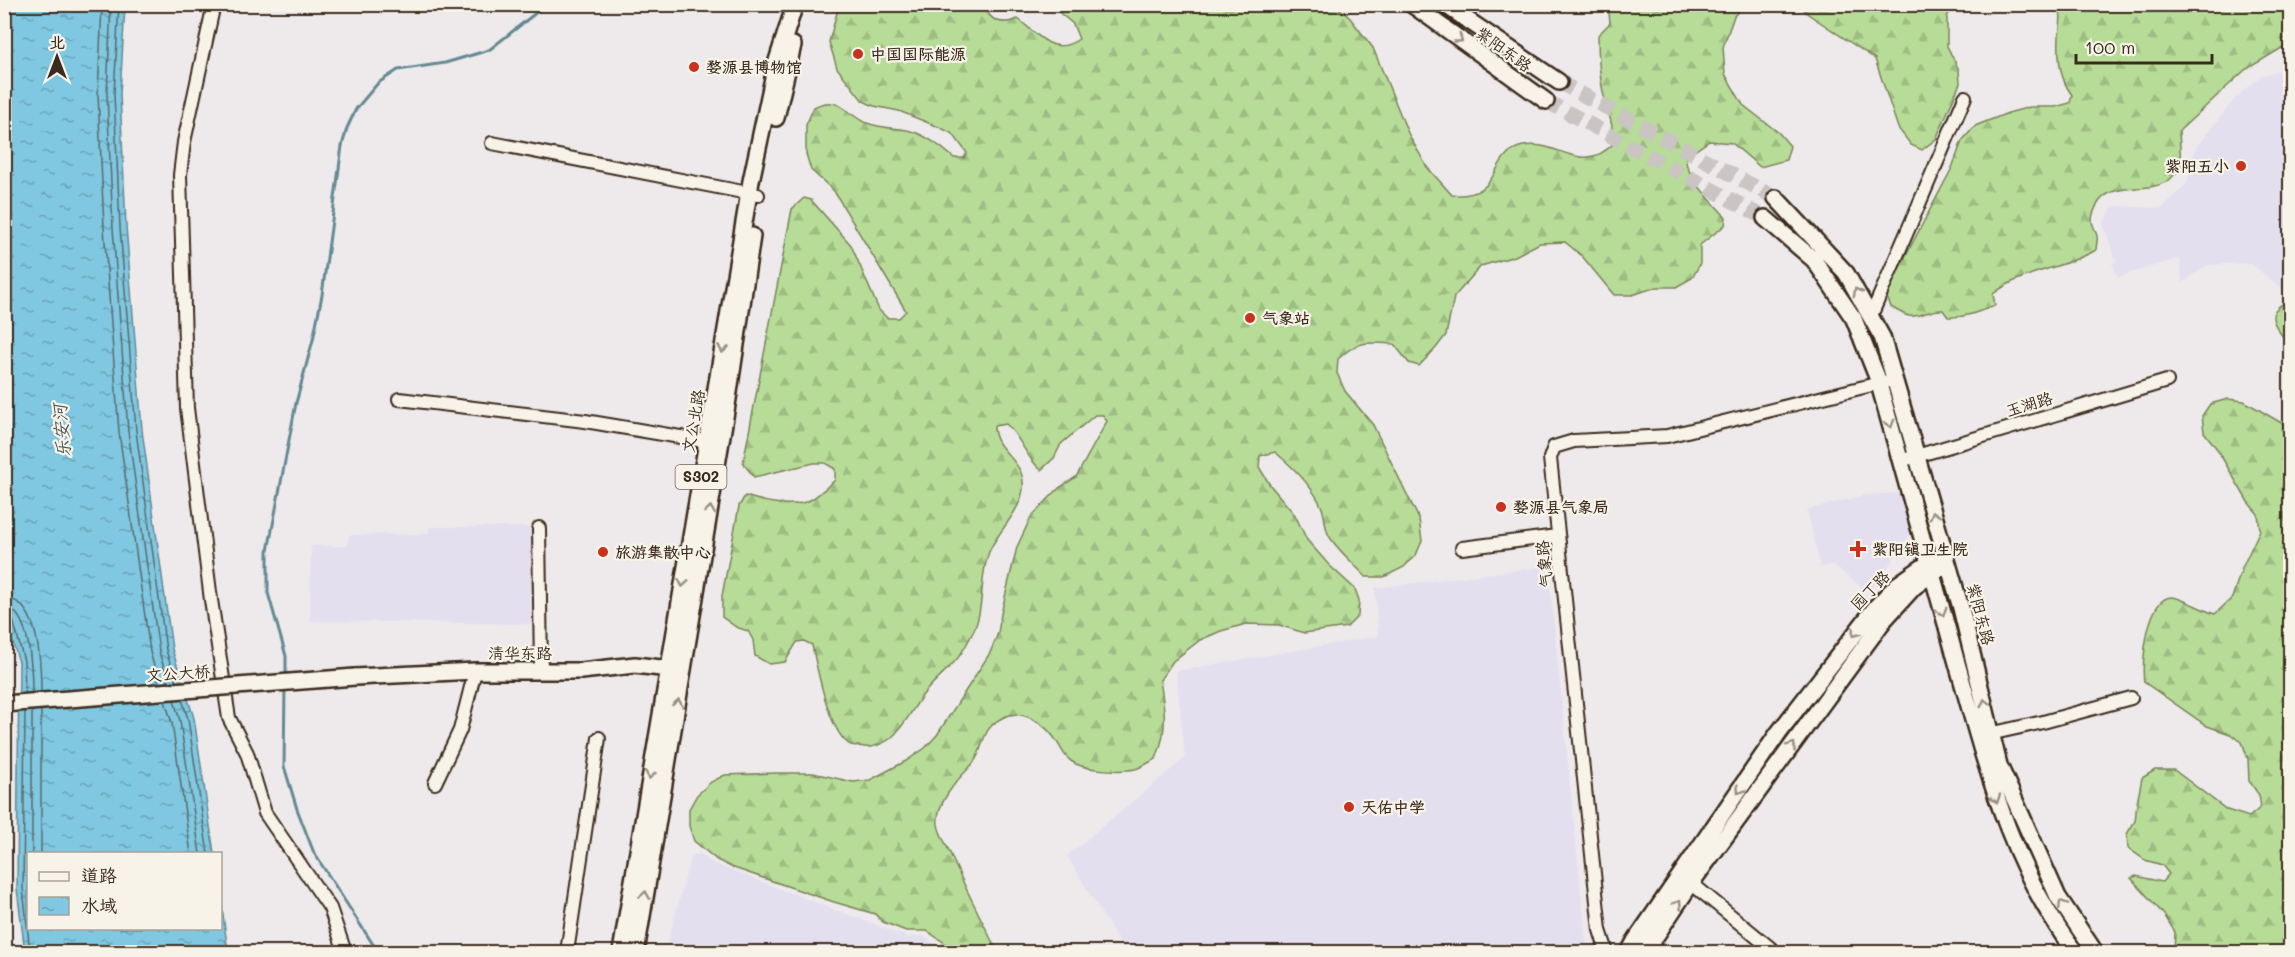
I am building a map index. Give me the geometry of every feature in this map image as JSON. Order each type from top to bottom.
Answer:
[{"type":"main road","name":"文公北路","points":[[636,952],[684,671],[714,443],[754,194],[777,64],[795,4]]},
{"type":"main road","name":"文公北路","points":[[754,194],[805,4]]},
{"type":"main road","name":"紫阳东路","points":[[1412,4],[1546,101]]},
{"type":"main road","name":"紫阳东路","points":[[1443,4],[1559,82]]},
{"type":"main road","name":"紫阳东路","points":[[1776,198],[1846,273],[1882,337],[1948,561],[1985,735],[1995,797],[2024,870],[2063,937],[2075,952]]},
{"type":"main road","name":"紫阳东路","points":[[1765,218],[1814,260],[1854,319],[1879,384],[1931,568],[1985,735],[2058,897],[2095,952]]},
{"type":"main road","name":"文公北路","points":[[621,952],[668,669],[714,443]]},
{"type":"main road","points":[[1931,568],[1948,561]]},
{"type":"main road","name":"园丁路","points":[[1645,952],[1687,879],[1779,732],[1875,608],[1897,585],[1931,568]]},
{"type":"main road","name":"清华东路","points":[[355,677],[475,670],[581,671],[635,665],[684,671]]},
{"type":"main road","name":"文公大桥","points":[[4,704],[355,677]]},
{"type":"main road","name":"园丁路","points":[[1629,952],[1635,940],[1687,879]]},
{"type":"street","points":[[214,4],[184,142],[180,175],[187,408],[211,600],[229,718],[247,753],[266,813],[330,908],[345,952]]},
{"type":"street","points":[[1871,316],[1965,97]]},
{"type":"street","points":[[492,142],[754,194]]},
{"type":"street","name":"气象路","points":[[1607,952],[1600,930],[1557,536],[1550,458],[1554,447],[1574,441],[1667,436],[1895,379]]},
{"type":"street","name":"玉湖路","points":[[1900,461],[2167,381]]},
{"type":"street","points":[[399,399],[585,421],[714,443]]},
{"type":"street","points":[[539,528],[541,671]]},
{"type":"street","points":[[1462,548],[1557,536]]},
{"type":"street","points":[[435,783],[459,730],[475,670]]},
{"type":"street","points":[[1985,735],[2132,698]]},
{"type":"street","points":[[567,952],[599,738]]},
{"type":"street","points":[[1687,879],[1775,952]]},
{"type":"shaded area","name":"紫阳五小","points":[[2290,67],[2290,295],[2250,263],[2208,265],[2182,283],[2180,258],[2118,277],[2112,264],[2116,261],[2103,224],[2113,206],[2162,208],[2187,183],[2195,149],[2237,96],[2261,76]]},
{"type":"shaded area","name":"紫阳镇卫生院","points":[[1901,493],[1911,533],[1882,576],[1868,592],[1833,565],[1820,567],[1807,510],[1864,495]]},
{"type":"shaded area","points":[[430,527],[536,527],[535,624],[310,621],[311,546],[347,546],[349,535],[428,534]]},
{"type":"shaded area","name":"天佑中学","points":[[1548,566],[1587,952],[1125,952],[1067,856],[1185,758],[1176,671],[1378,636],[1375,588]]},
{"type":"shaded area","points":[[700,853],[712,863],[910,938],[922,936],[950,952],[665,952],[691,856]]},
{"type":"green space","points":[[839,5],[983,5],[989,15],[997,21],[1007,22],[1018,19],[1047,42],[1061,46],[1079,39],[1073,24],[1050,5],[1336,5],[1350,18],[1373,48],[1408,133],[1427,167],[1452,195],[1469,194],[1480,190],[1488,183],[1504,157],[1523,146],[1536,145],[1570,155],[1591,157],[1602,153],[1614,143],[1612,124],[1602,85],[1598,50],[1598,35],[1610,23],[1609,13],[1594,5],[1744,5],[1734,16],[1723,47],[1725,74],[1743,105],[1779,133],[1790,146],[1786,160],[1760,167],[1732,143],[1709,141],[1686,157],[1686,164],[1694,180],[1726,217],[1725,225],[1700,245],[1700,264],[1692,278],[1676,287],[1657,287],[1632,295],[1614,295],[1582,256],[1565,242],[1540,243],[1515,256],[1481,266],[1454,297],[1446,335],[1419,366],[1409,363],[1394,344],[1357,345],[1338,359],[1337,373],[1345,391],[1373,425],[1419,519],[1422,541],[1416,555],[1404,567],[1384,577],[1366,577],[1329,536],[1322,508],[1302,477],[1275,452],[1260,456],[1259,467],[1270,485],[1295,515],[1307,540],[1355,589],[1359,600],[1358,616],[1347,627],[1304,633],[1279,625],[1246,624],[1200,640],[1173,661],[1160,680],[1164,729],[1160,748],[1156,759],[1135,769],[1105,770],[1076,764],[1066,756],[1048,731],[1030,718],[1009,715],[994,723],[985,735],[974,762],[947,794],[938,817],[941,835],[997,952],[958,952],[927,931],[906,931],[883,922],[875,914],[731,867],[717,860],[694,841],[689,826],[689,809],[697,795],[711,782],[725,775],[813,773],[853,782],[870,780],[925,748],[937,735],[990,653],[998,633],[1017,547],[1031,517],[1059,488],[1076,477],[1107,421],[1103,415],[1095,415],[1061,444],[1054,458],[1041,470],[1006,424],[994,426],[1000,445],[1018,466],[1022,475],[1021,498],[1015,512],[989,552],[984,571],[978,619],[967,644],[957,659],[926,691],[900,729],[890,739],[874,746],[864,747],[851,745],[843,739],[825,700],[812,645],[804,641],[797,642],[785,662],[769,664],[755,656],[753,640],[748,631],[736,627],[722,617],[722,596],[739,506],[745,496],[770,502],[797,504],[812,499],[835,480],[835,469],[825,463],[814,463],[754,477],[743,463],[792,209],[804,198],[811,200],[851,245],[879,310],[887,318],[899,318],[906,311],[834,191],[811,170],[806,154],[806,125],[814,107],[825,103],[836,104],[869,124],[908,130],[923,136],[954,158],[964,158],[967,153],[953,134],[941,128],[899,111],[874,106],[863,101],[837,68],[829,42]]},
{"type":"green space","points":[[1800,5],[1953,5],[1947,17],[1947,46],[1959,70],[1960,83],[1936,139],[1922,150],[1911,145],[1898,128],[1875,59],[1808,14]]},
{"type":"green space","points":[[2058,5],[2290,5],[2290,43],[2245,70],[2179,131],[2181,165],[2171,179],[2159,185],[2116,191],[2099,202],[2092,217],[2097,238],[2096,250],[2005,286],[1993,294],[1995,305],[1978,312],[1954,317],[1948,317],[1943,310],[1917,316],[1902,314],[1891,307],[1887,297],[1895,276],[1952,168],[1962,141],[1975,126],[2008,113],[2030,107],[2055,107],[2070,103],[2072,95],[2064,82],[2059,59],[2061,16]]},
{"type":"green space","points":[[2290,300],[2290,349],[2274,323],[2273,317],[2280,306]]},
{"type":"green space","points":[[2228,399],[2244,401],[2290,428],[2290,952],[2264,952],[2248,947],[2240,952],[2174,952],[2175,932],[2165,916],[2131,878],[2136,876],[2162,882],[2169,874],[2162,865],[2145,860],[2128,848],[2127,834],[2135,821],[2142,778],[2155,770],[2174,770],[2227,810],[2249,817],[2261,807],[2259,795],[2249,781],[2248,759],[2242,742],[2230,734],[2207,726],[2144,682],[2143,673],[2145,647],[2151,619],[2163,600],[2172,597],[2181,599],[2215,614],[2232,598],[2242,568],[2260,530],[2258,514],[2204,432],[2202,416],[2210,404]]},
{"type":"water","name":"乐安河","points":[[4,5],[125,5],[120,94],[126,226],[142,430],[172,649],[194,718],[214,852],[27,852],[27,930],[222,930],[222,907],[228,952],[25,952],[17,889],[19,662],[4,615]]},
{"type":"waterway","points":[[286,676],[286,656],[268,593],[268,551],[296,403],[322,295],[342,146],[347,128],[356,109],[378,83],[398,70],[445,63],[489,50],[547,4]]},
{"type":"waterway","points":[[285,686],[284,766],[297,809],[314,853],[378,952]]},
{"type":"tunnel","points":[[1559,82],[1776,198]]},
{"type":"tunnel","points":[[1546,101],[1765,218]]},
{"type":"place","name":"中国国际能源","points":[[858,54]]},
{"type":"place","name":"婺源县博物馆","points":[[694,67]]},
{"type":"place","name":"紫阳五小","points":[[2241,166]]},
{"type":"place","name":"气象站","points":[[1250,318]]},
{"type":"place","name":"婺源县气象局","points":[[1501,507]]},
{"type":"place","name":"紫阳镇卫生院","points":[[1858,549]]},
{"type":"place","name":"旅游集散中心","points":[[603,552]]},
{"type":"place","name":"天佑中学","points":[[1349,807]]}]
